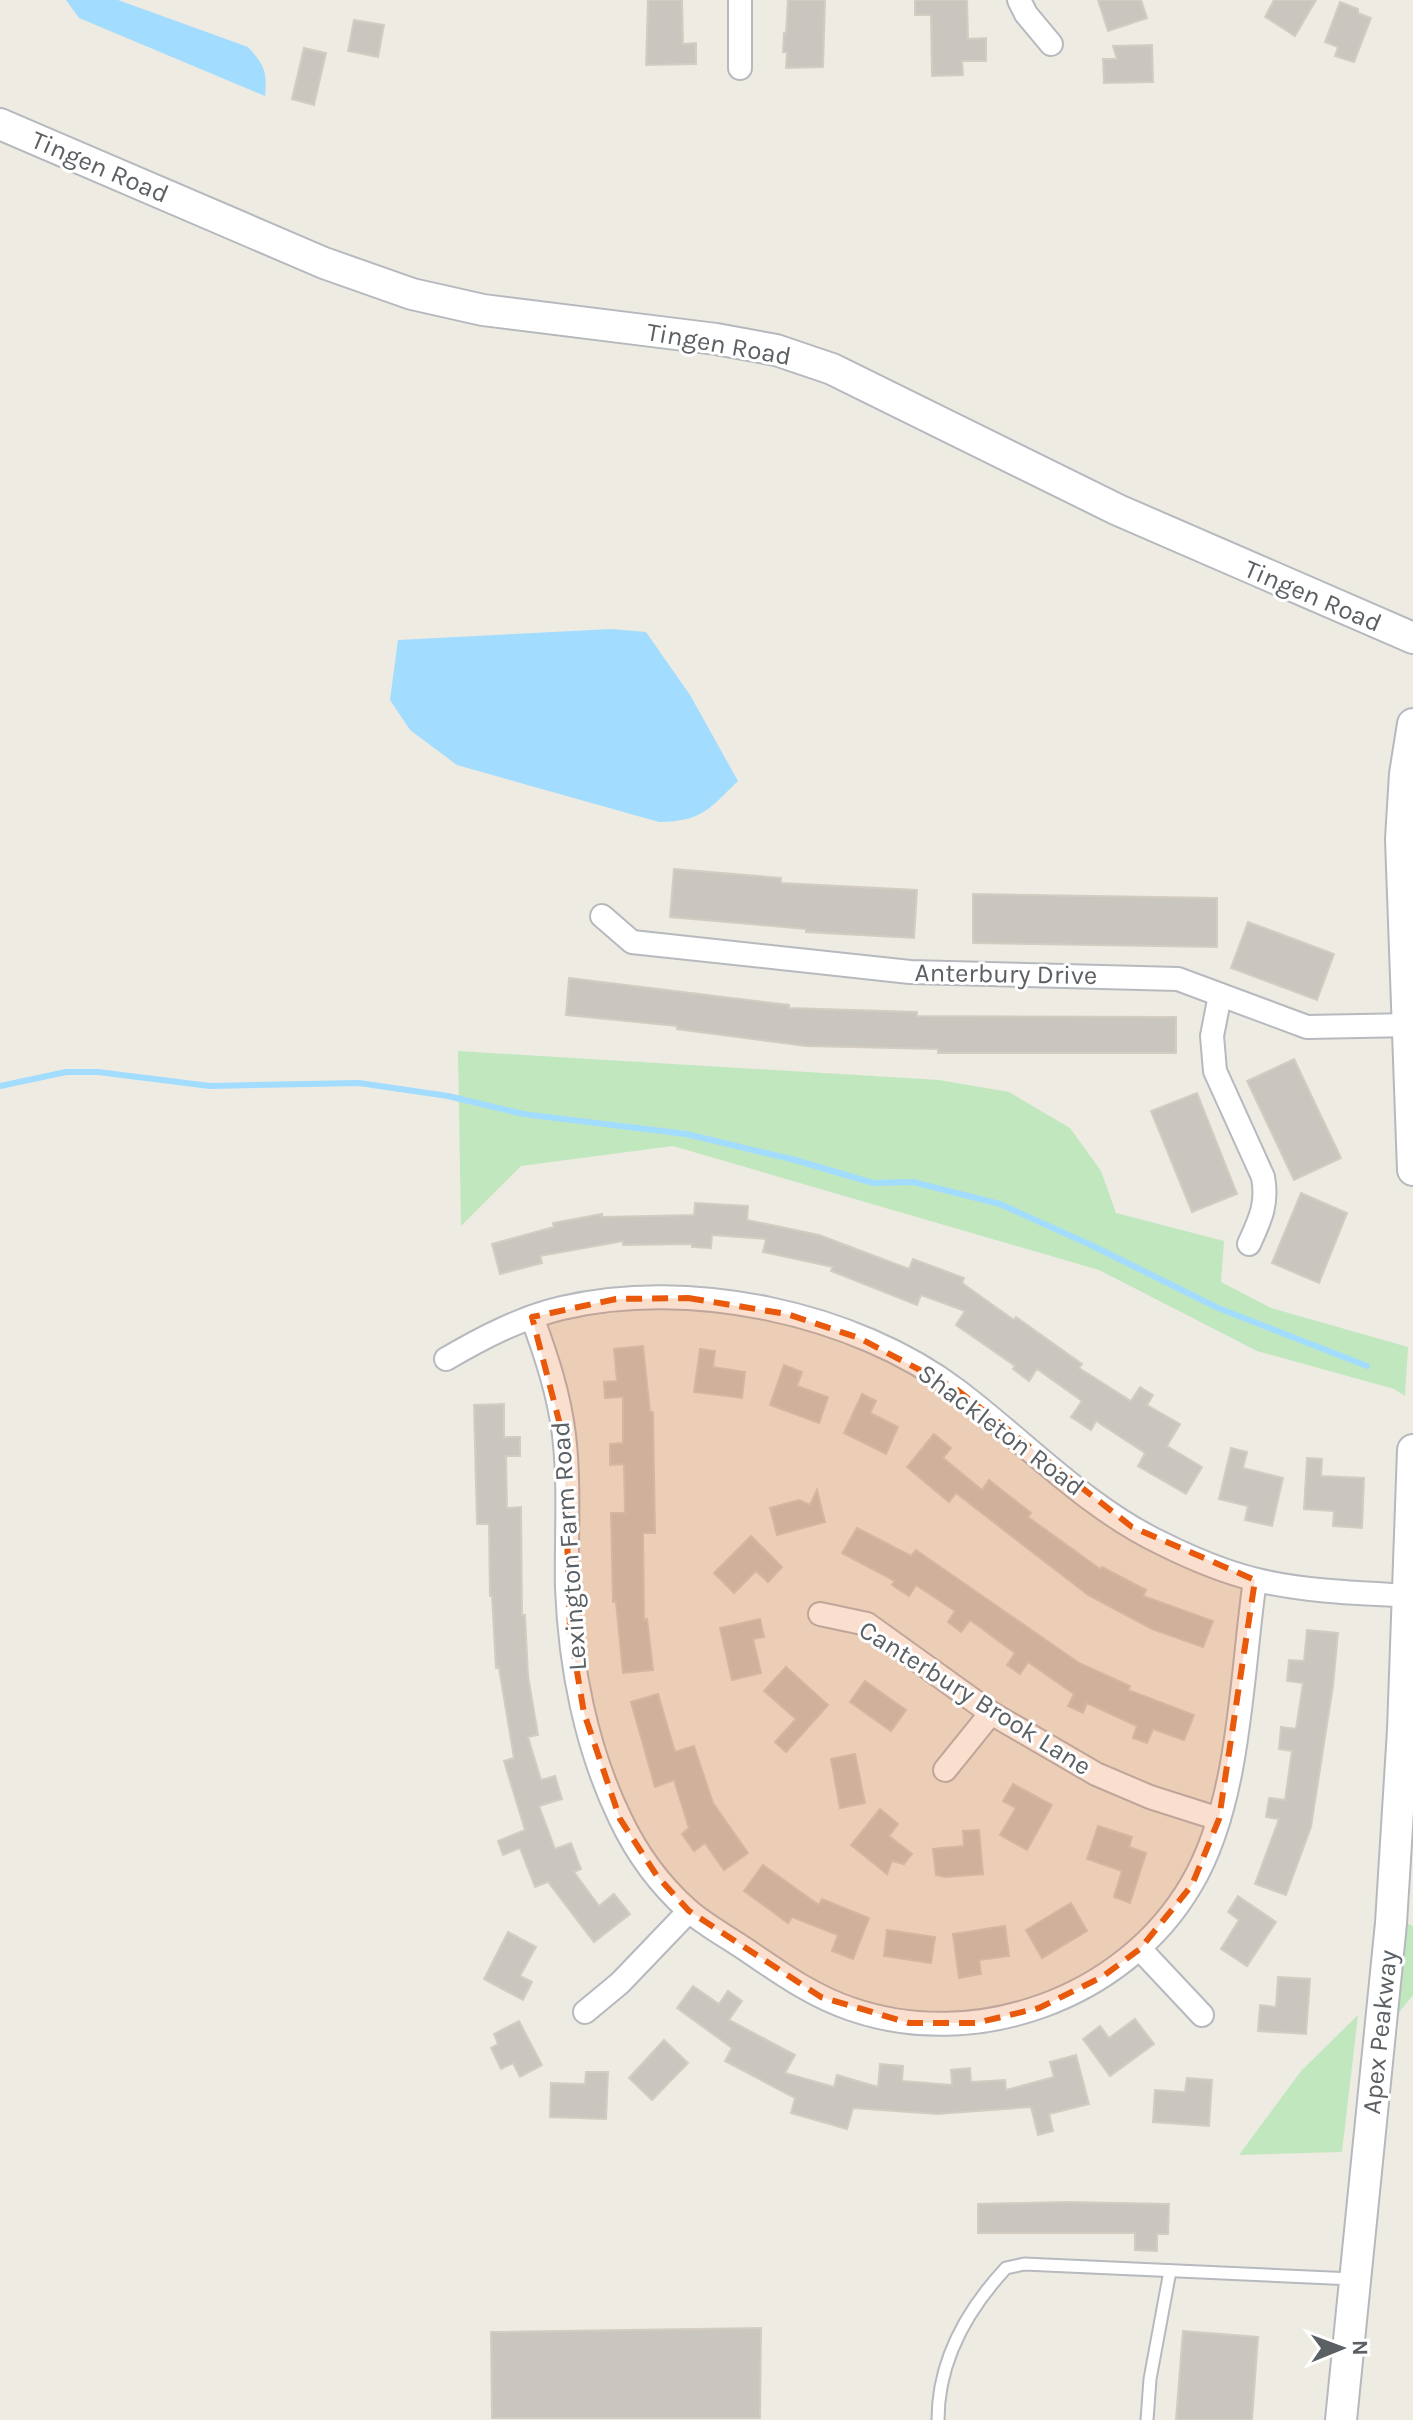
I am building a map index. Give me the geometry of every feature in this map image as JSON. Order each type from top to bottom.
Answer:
[{"type":"street","points":[[740,0],[740,68]]},
{"type":"street","points":[[1019,0],[1026,14],[1051,44]]},
{"type":"street","name":"Tingen Road","points":[[0,124],[324,263],[412,294],[483,310],[716,339],[776,350],[832,369],[1118,510],[1413,638]]},
{"type":"street","points":[[1413,724],[1405,774],[1401,839],[1411,1025],[1413,1170]]},
{"type":"street","name":"Anterbury Drive","points":[[602,916],[632,942],[910,972],[1178,979],[1307,1027],[1411,1025]]},
{"type":"street","points":[[1220,995],[1212,1036],[1215,1071],[1263,1177],[1266,1194],[1265,1208],[1249,1244]]},
{"type":"street","name":"Shackleton Road","points":[[446,1359],[481,1338],[532,1317],[587,1302],[688,1298],[758,1307],[835,1329],[894,1353],[956,1389],[1097,1503],[1132,1527],[1194,1558],[1255,1580],[1289,1586],[1411,1596]]},
{"type":"street","name":"Lexington Farm Road","points":[[532,1317],[555,1384],[564,1440],[570,1630],[588,1726],[606,1787],[620,1819],[657,1876],[689,1911],[791,1981],[851,2009],[909,2023],[976,2023],[1039,2008],[1102,1977],[1140,1949],[1192,1885],[1219,1819],[1231,1768],[1255,1580]]},
{"type":"street","name":"Apex Peakway","points":[[1341,2420],[1391,1923],[1411,1596],[1413,1450]]},
{"type":"street","name":"Canterbury Brook Lane","points":[[820,1614],[867,1624],[991,1713],[1096,1774],[1150,1797],[1219,1819]]},
{"type":"street","points":[[945,1770],[991,1713]]},
{"type":"street","points":[[585,2012],[620,1983],[689,1911]]},
{"type":"street","points":[[1140,1949],[1202,2015]]},
{"type":"lane","points":[[938,2420],[938,2396],[948,2361],[969,2313],[1006,2268],[1024,2264],[1354,2279]]},
{"type":"lane","points":[[1147,2420],[1150,2379],[1170,2271]]},
{"type":"highlighted area","points":[[688,1298],[787,1314],[859,1338],[956,1389],[1132,1527],[1255,1580],[1219,1819],[1192,1885],[1140,1949],[1102,1977],[1039,2008],[976,2023],[909,2023],[821,1997],[689,1911],[657,1876],[620,1819],[584,1713],[570,1630],[564,1440],[532,1317],[616,1299]]},
{"type":"green space","points":[[458,1051],[939,1080],[1009,1092],[1070,1128],[1101,1171],[1116,1213],[1224,1241],[1221,1282],[1271,1308],[1408,1347],[1405,1396],[1394,1389],[1257,1351],[1099,1270],[673,1146],[521,1166],[461,1226]]},
{"type":"green space","points":[[1404,1922],[1413,1926],[1413,1995],[1396,2016]]},
{"type":"green space","points":[[1358,2015],[1342,2152],[1239,2155],[1301,2071]]},
{"type":"water","points":[[66,0],[118,0],[248,47],[264,69],[265,96],[79,18]]},
{"type":"water","points":[[612,629],[646,632],[690,695],[738,781],[695,816],[659,822],[457,765],[410,730],[390,700],[398,640]]},
{"type":"building","points":[[648,0],[682,0],[683,44],[696,43],[696,64],[646,65]]},
{"type":"building","points":[[788,0],[825,0],[823,67],[786,68],[787,52],[783,52]]},
{"type":"building","points":[[915,0],[967,0],[968,39],[986,38],[986,61],[962,61],[963,75],[932,76],[931,15],[915,15]]},
{"type":"building","points":[[1098,0],[1141,0],[1147,18],[1108,31]]},
{"type":"building","points":[[1274,0],[1316,0],[1295,36],[1265,17]]},
{"type":"building","points":[[1340,2],[1371,18],[1354,62],[1335,56],[1338,47],[1325,42]]},
{"type":"building","points":[[354,20],[384,25],[378,57],[348,51]]},
{"type":"building","points":[[1152,45],[1153,82],[1104,83],[1103,59],[1117,59],[1113,46]]},
{"type":"building","points":[[304,48],[326,53],[314,105],[292,99]]},
{"type":"building","points":[[674,869],[781,878],[781,883],[917,890],[914,938],[806,932],[806,929],[670,917]]},
{"type":"building","points":[[973,894],[1217,898],[1217,947],[973,943]]},
{"type":"building","points":[[1248,922],[1334,954],[1317,1000],[1231,968]]},
{"type":"building","points":[[569,978],[789,1005],[789,1008],[917,1012],[917,1016],[1176,1017],[1176,1053],[938,1053],[938,1049],[806,1046],[677,1029],[677,1026],[566,1015]]},
{"type":"building","points":[[1294,1059],[1341,1158],[1294,1180],[1247,1081]]},
{"type":"building","points":[[1197,1093],[1237,1194],[1192,1212],[1151,1111]]},
{"type":"building","points":[[1301,1193],[1347,1213],[1319,1283],[1272,1263]]},
{"type":"building","points":[[695,1203],[748,1206],[747,1220],[819,1235],[909,1269],[913,1259],[964,1278],[962,1283],[1014,1320],[1016,1317],[1082,1364],[1079,1368],[1131,1401],[1140,1387],[1153,1395],[1147,1405],[1180,1424],[1167,1446],[1202,1467],[1186,1494],[1138,1466],[1145,1453],[1096,1421],[1091,1430],[1071,1417],[1082,1401],[1037,1369],[1029,1381],[1013,1369],[1015,1366],[956,1325],[965,1311],[921,1295],[917,1305],[831,1271],[833,1267],[763,1252],[766,1239],[712,1235],[711,1248],[692,1247],[692,1244],[623,1245],[623,1241],[540,1256],[542,1263],[500,1274],[492,1244],[554,1227],[553,1223],[602,1214],[602,1217],[694,1215]]},
{"type":"building","points":[[643,1346],[650,1412],[653,1412],[655,1533],[643,1533],[644,1620],[647,1619],[653,1670],[623,1673],[616,1602],[613,1602],[611,1513],[625,1513],[624,1464],[610,1465],[610,1444],[623,1443],[623,1397],[605,1398],[604,1382],[617,1381],[614,1349]]},
{"type":"building","points":[[700,1349],[715,1351],[713,1367],[745,1372],[742,1398],[694,1392]]},
{"type":"building","points":[[784,1365],[802,1372],[797,1386],[828,1397],[819,1423],[770,1405]]},
{"type":"building","points":[[862,1394],[876,1401],[870,1413],[898,1427],[886,1454],[844,1433]]},
{"type":"building","points":[[504,1404],[504,1437],[520,1437],[520,1456],[506,1456],[507,1508],[521,1507],[522,1615],[525,1615],[528,1676],[538,1735],[528,1737],[541,1780],[555,1776],[562,1799],[539,1806],[555,1849],[571,1843],[581,1869],[574,1872],[599,1906],[614,1894],[630,1914],[594,1942],[548,1882],[535,1887],[520,1848],[503,1855],[498,1841],[525,1830],[504,1761],[514,1758],[499,1668],[496,1668],[490,1596],[489,1524],[477,1524],[474,1405]]},
{"type":"building","points":[[934,1434],[951,1448],[943,1458],[982,1490],[989,1480],[1031,1513],[1028,1517],[1100,1569],[1102,1567],[1146,1590],[1143,1596],[1213,1621],[1203,1647],[1152,1629],[1088,1595],[956,1493],[949,1502],[907,1467]]},
{"type":"building","points":[[1231,1448],[1247,1452],[1243,1468],[1283,1478],[1272,1526],[1245,1520],[1248,1506],[1219,1499]]},
{"type":"building","points":[[1307,1458],[1322,1459],[1321,1476],[1364,1478],[1362,1528],[1333,1526],[1334,1511],[1304,1509]]},
{"type":"building","points":[[817,1490],[825,1522],[777,1535],[770,1508],[799,1500],[810,1505]]},
{"type":"building","points":[[857,1528],[911,1556],[916,1550],[1079,1663],[1130,1686],[1128,1690],[1194,1715],[1184,1740],[1153,1729],[1147,1743],[1133,1738],[1137,1726],[1087,1703],[1083,1713],[1068,1706],[1074,1694],[1028,1662],[1020,1674],[1007,1665],[1015,1653],[970,1620],[961,1632],[948,1622],[955,1611],[916,1585],[909,1596],[892,1585],[895,1581],[842,1553]]},
{"type":"building","points":[[751,1536],[782,1567],[768,1582],[756,1571],[734,1593],[714,1573]]},
{"type":"building","points":[[760,1619],[764,1637],[753,1639],[761,1673],[732,1680],[720,1628]]},
{"type":"building","points":[[1307,1630],[1338,1633],[1311,1827],[1286,1895],[1255,1884],[1279,1819],[1266,1817],[1269,1798],[1285,1800],[1292,1751],[1279,1749],[1281,1727],[1296,1729],[1303,1683],[1287,1681],[1289,1660],[1304,1661]]},
{"type":"building","points":[[786,1667],[828,1705],[786,1752],[775,1742],[796,1719],[764,1691]]},
{"type":"building","points":[[865,1681],[906,1710],[891,1731],[850,1702]]},
{"type":"building","points":[[658,1694],[675,1752],[694,1746],[713,1803],[748,1853],[724,1870],[705,1843],[694,1851],[682,1834],[689,1828],[674,1780],[655,1787],[631,1702]]},
{"type":"building","points":[[855,1754],[865,1803],[840,1808],[831,1759]]},
{"type":"building","points":[[1013,1784],[1052,1805],[1027,1850],[1000,1835],[1016,1808],[1003,1801]]},
{"type":"building","points":[[880,1809],[898,1824],[889,1836],[912,1854],[904,1864],[892,1861],[887,1874],[851,1845]]},
{"type":"building","points":[[1098,1826],[1132,1837],[1129,1847],[1146,1853],[1130,1903],[1114,1897],[1122,1871],[1087,1859]]},
{"type":"building","points":[[979,1830],[983,1874],[936,1875],[933,1849],[964,1846],[963,1831]]},
{"type":"building","points":[[763,1865],[819,1905],[822,1899],[869,1918],[853,1959],[832,1951],[838,1935],[792,1917],[788,1923],[744,1891]]},
{"type":"building","points":[[1238,1896],[1276,1922],[1247,1966],[1221,1949],[1239,1920],[1228,1912]]},
{"type":"building","points":[[1071,1903],[1087,1931],[1042,1958],[1026,1930]]},
{"type":"building","points":[[1005,1926],[1009,1956],[979,1960],[981,1974],[959,1978],[953,1934]]},
{"type":"building","points":[[887,1930],[935,1937],[931,1963],[884,1956]]},
{"type":"building","points":[[508,1932],[536,1947],[520,1976],[532,1982],[523,2000],[484,1979]]},
{"type":"building","points":[[1278,1977],[1310,1979],[1306,2034],[1258,2031],[1260,2005],[1276,2007]]},
{"type":"building","points":[[693,1986],[719,2004],[728,1991],[742,2001],[729,2020],[795,2055],[785,2073],[834,2087],[837,2075],[878,2087],[880,2064],[903,2066],[902,2081],[952,2085],[951,2070],[970,2068],[971,2082],[1005,2080],[1006,2090],[1054,2077],[1050,2062],[1076,2055],[1089,2104],[1049,2114],[1053,2131],[1038,2135],[1031,2107],[937,2114],[853,2108],[847,2129],[791,2113],[795,2098],[725,2061],[732,2048],[677,2008]]},
{"type":"building","points":[[1135,2019],[1154,2044],[1110,2076],[1083,2039],[1100,2026],[1109,2038]]},
{"type":"building","points":[[519,2021],[542,2065],[520,2077],[513,2063],[501,2069],[491,2048],[498,2044],[494,2034]]},
{"type":"building","points":[[664,2040],[688,2063],[652,2100],[629,2078]]},
{"type":"building","points":[[586,2072],[608,2072],[606,2119],[550,2117],[551,2083],[585,2084]]},
{"type":"building","points":[[1187,2078],[1212,2080],[1209,2126],[1153,2122],[1155,2090],[1185,2092]]},
{"type":"building","points":[[978,2204],[1169,2204],[1168,2234],[1157,2234],[1157,2251],[1135,2250],[1135,2233],[978,2233]]},
{"type":"building","points":[[761,2328],[760,2418],[492,2418],[491,2332]]},
{"type":"building","points":[[1183,2331],[1258,2337],[1252,2420],[1176,2420]]},
{"type":"waterway","points":[[0,1086],[66,1072],[98,1072],[210,1086],[359,1083],[448,1096],[523,1114],[686,1134],[795,1160],[873,1183],[913,1182],[1000,1204],[1218,1308],[1367,1366]]}]
